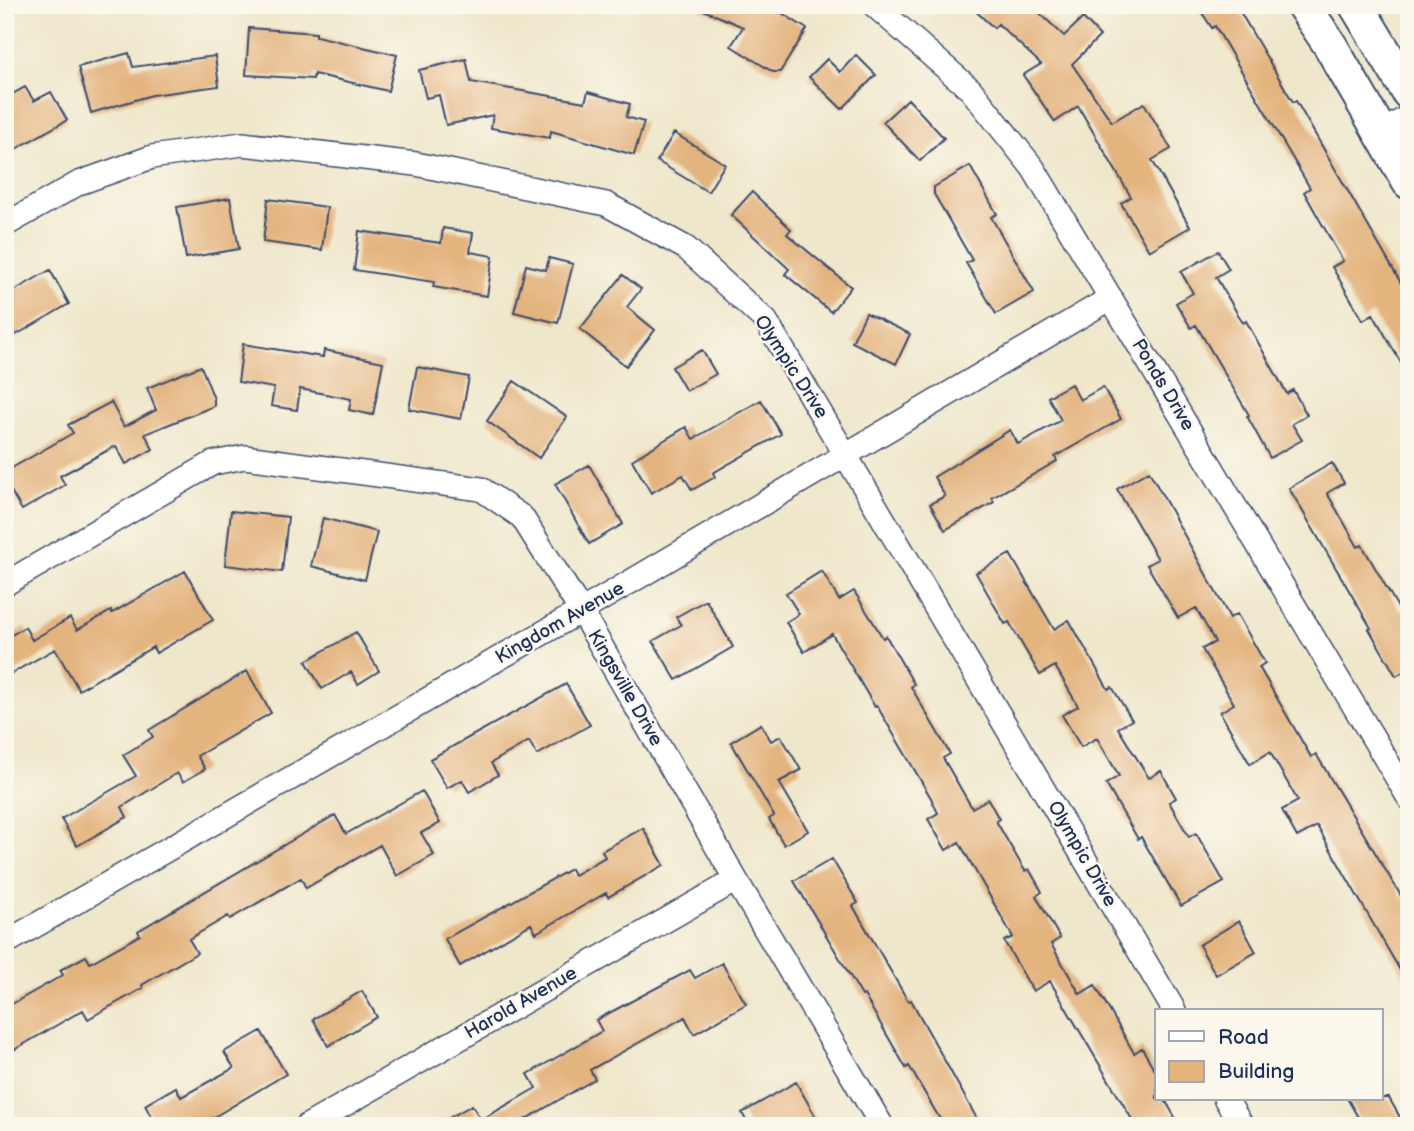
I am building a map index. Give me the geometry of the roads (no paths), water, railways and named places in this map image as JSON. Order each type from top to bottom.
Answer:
[{"type":"main road","points":[[1303,5],[1330,45],[1409,182]]},
{"type":"main road","points":[[1356,5],[1409,93]]},
{"type":"street","name":"Ponds Drive","points":[[874,5],[971,90],[1033,168],[1409,798]]},
{"type":"street","points":[[1381,133],[1409,116]]},
{"type":"street","name":"Olympic Drive","points":[[5,225],[79,183],[152,157],[242,144],[416,164],[606,204],[686,248],[766,321],[1173,1009]]},
{"type":"street","name":"Kingdom Avenue","points":[[5,943],[581,611],[1111,298]]},
{"type":"street","name":"Kingsville Drive","points":[[5,584],[213,463],[245,457],[481,489],[522,517],[581,611],[882,1126]]},
{"type":"street","name":"Harold Avenue","points":[[307,1126],[736,880]]},
{"type":"street","points":[[1227,1100],[1242,1126]]}]
